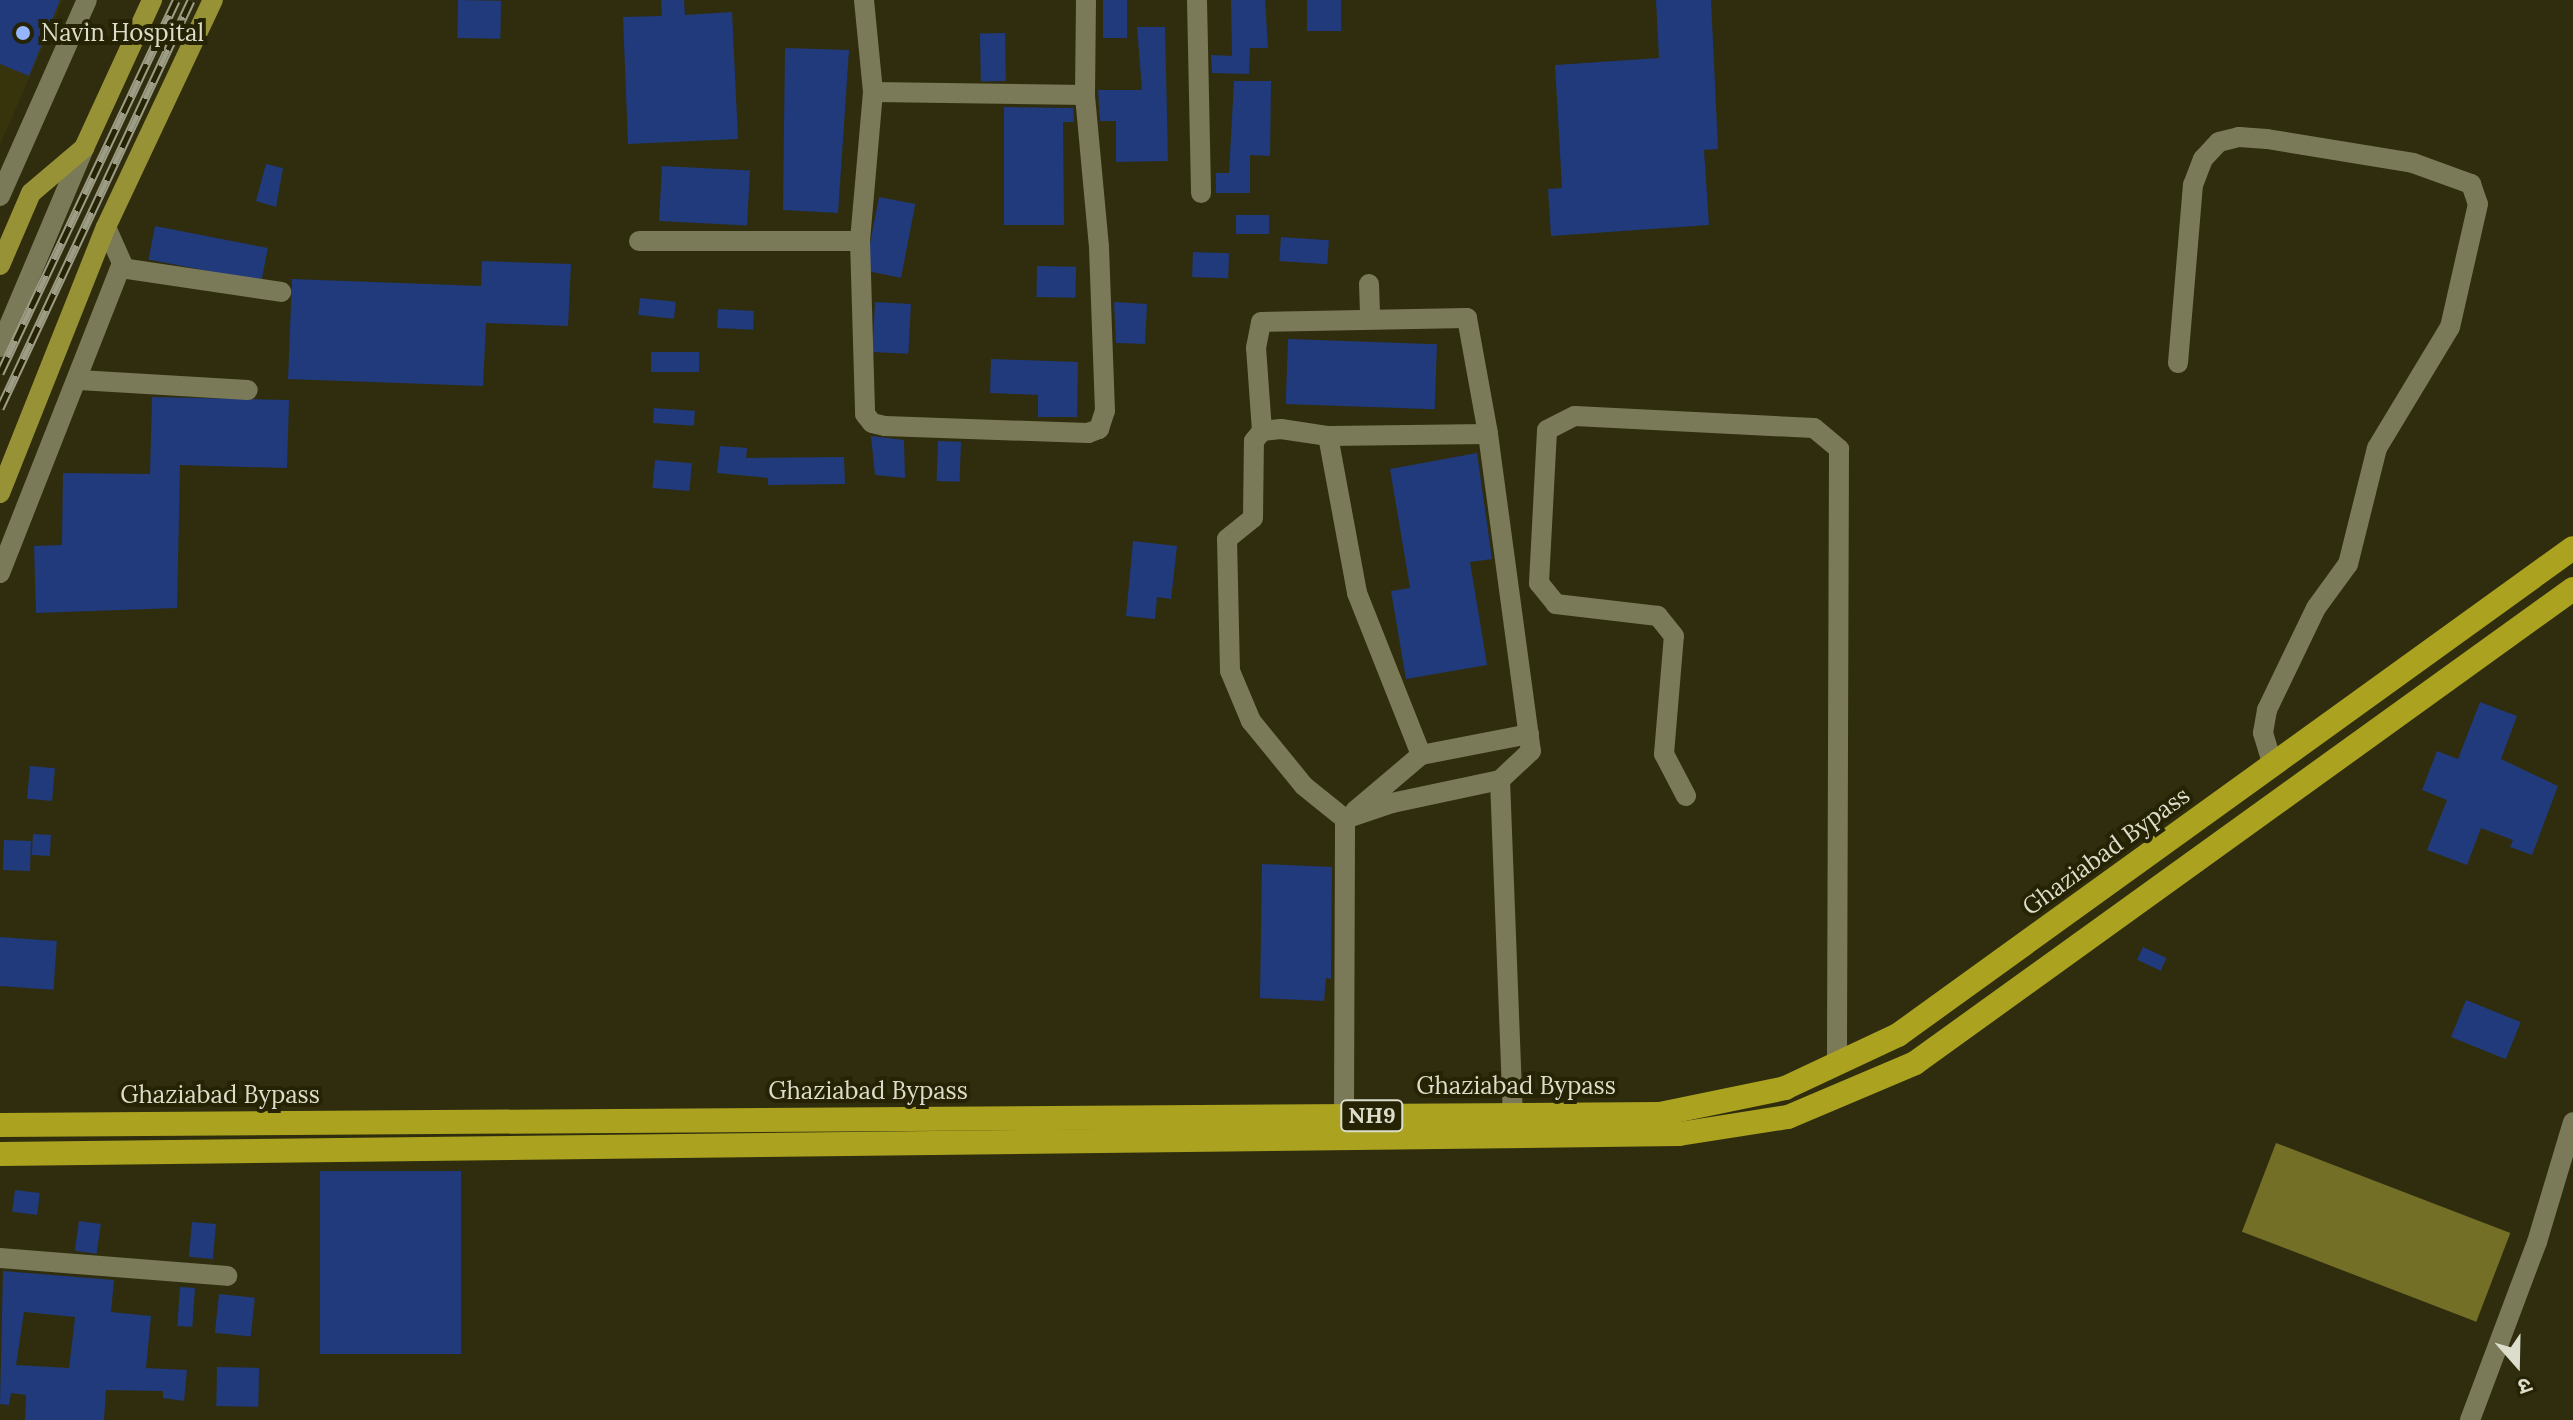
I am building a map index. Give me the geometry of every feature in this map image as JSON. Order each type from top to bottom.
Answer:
[{"type":"highway","name":"Ghaziabad Bypass","points":[[0,1154],[1216,1128],[1344,1116],[1660,1114],[1785,1088],[1898,1035],[2573,548]]},
{"type":"highway","name":"Ghaziabad Bypass","points":[[0,1125],[1216,1128],[1679,1134],[1788,1117],[1915,1063],[2573,589]]},
{"type":"main road","points":[[2,260],[31,193],[84,148],[152,0]]},
{"type":"main road","points":[[0,493],[106,227],[213,0]]},
{"type":"street","points":[[0,196],[87,0]]},
{"type":"street","points":[[864,0],[873,92],[860,241],[862,397],[872,423],[1050,433],[1099,429],[1105,411],[1099,247],[1085,95],[1086,0]]},
{"type":"street","points":[[1197,0],[1201,193]]},
{"type":"street","points":[[873,92],[1085,95]]},
{"type":"street","points":[[2178,363],[2193,185],[2203,159],[2219,142],[2239,137],[2282,141],[2413,163],[2471,184],[2478,204],[2450,327],[2437,356],[2377,448],[2348,564],[2316,608],[2267,710],[2263,733],[2273,766]]},
{"type":"street","points":[[0,347],[84,148]]},
{"type":"street","points":[[0,573],[121,268],[106,227]]},
{"type":"street","points":[[639,241],[860,241]]},
{"type":"street","points":[[121,268],[281,292]]},
{"type":"street","points":[[1369,284],[1370,318]]},
{"type":"street","points":[[1344,1116],[1345,819],[1278,758],[1244,707],[1230,671],[1227,539],[1253,518],[1254,441],[1262,431],[1256,348],[1261,322],[1467,318],[1488,434],[1531,751],[1500,780],[1392,803],[1345,819]]},
{"type":"street","points":[[79,380],[248,390]]},
{"type":"street","points":[[1686,796],[1664,754],[1674,636],[1658,616],[1556,604],[1539,583],[1547,430],[1575,416],[1814,428],[1839,449],[1837,1064]]},
{"type":"street","points":[[1262,431],[1328,436],[1488,434]]},
{"type":"street","points":[[1328,436],[1333,485],[1357,593],[1421,755]]},
{"type":"street","points":[[1345,819],[1421,755],[1529,734]]},
{"type":"street","points":[[1500,780],[1513,1114]]},
{"type":"street","points":[[2470,1420],[2537,1242],[2573,1122]]},
{"type":"street","points":[[0,1258],[227,1276]]},
{"type":"shaded area","name":"Navin Hospital","points":[[0,0],[63,0],[0,145]]},
{"type":"shaded area","points":[[2276,1143],[2510,1233],[2476,1322],[2242,1232]]},
{"type":"building","name":"Navin Hospital","points":[[0,0],[60,0],[29,76],[0,64]]},
{"type":"building","points":[[458,0],[501,1],[500,39],[457,38]]},
{"type":"building","points":[[661,0],[684,0],[685,15],[732,12],[738,139],[628,144],[623,17],[662,16]]},
{"type":"building","points":[[1103,0],[1127,0],[1127,38],[1103,38]]},
{"type":"building","points":[[1231,0],[1265,0],[1268,48],[1250,48],[1249,74],[1212,73],[1211,55],[1232,56]]},
{"type":"building","points":[[1307,0],[1341,0],[1341,31],[1307,31]]},
{"type":"building","points":[[1656,0],[1711,0],[1718,149],[1704,150],[1709,225],[1551,236],[1548,189],[1562,188],[1555,65],[1659,58]]},
{"type":"building","points":[[1137,27],[1165,27],[1168,161],[1116,162],[1116,121],[1100,121],[1098,90],[1142,90]]},
{"type":"building","points":[[980,33],[1005,33],[1006,81],[981,81]]},
{"type":"building","points":[[785,48],[849,50],[838,213],[783,210]]},
{"type":"building","points":[[1234,81],[1271,81],[1270,156],[1250,155],[1250,193],[1216,193],[1216,173],[1229,173]]},
{"type":"building","points":[[1004,107],[1073,108],[1074,122],[1063,122],[1064,225],[1004,225]]},
{"type":"building","points":[[266,164],[283,168],[276,207],[256,201]]},
{"type":"building","points":[[662,166],[750,171],[747,226],[659,221]]},
{"type":"building","points":[[879,197],[915,204],[901,278],[865,271]]},
{"type":"building","points":[[1236,215],[1269,215],[1269,234],[1236,234]]},
{"type":"building","points":[[155,226],[268,248],[261,281],[149,259]]},
{"type":"building","points":[[1281,237],[1329,240],[1327,264],[1279,261]]},
{"type":"building","points":[[1193,252],[1229,253],[1228,278],[1192,277]]},
{"type":"building","points":[[482,261],[571,264],[568,326],[486,323],[483,386],[288,379],[292,279],[481,286]]},
{"type":"building","points":[[1037,266],[1076,267],[1075,298],[1036,297]]},
{"type":"building","points":[[640,298],[676,302],[674,319],[638,315]]},
{"type":"building","points":[[875,302],[911,304],[908,354],[872,352]]},
{"type":"building","points":[[1114,302],[1147,304],[1145,344],[1116,343]]},
{"type":"building","points":[[718,309],[754,311],[753,330],[717,328]]},
{"type":"building","points":[[1288,339],[1437,344],[1435,409],[1286,404]]},
{"type":"building","points":[[651,352],[699,352],[699,372],[651,372]]},
{"type":"building","points":[[991,359],[1078,362],[1077,417],[1038,417],[1038,395],[990,393]]},
{"type":"building","points":[[152,397],[289,400],[287,468],[180,465],[177,608],[36,613],[34,546],[62,545],[63,473],[150,474]]},
{"type":"building","points":[[654,408],[695,411],[694,426],[653,423]]},
{"type":"building","points":[[871,436],[904,440],[905,478],[875,475]]},
{"type":"building","points":[[938,441],[961,442],[960,482],[937,481]]},
{"type":"building","points":[[720,446],[747,448],[746,458],[844,457],[845,484],[768,485],[768,478],[717,473]]},
{"type":"building","points":[[1477,453],[1492,559],[1470,562],[1487,665],[1406,679],[1391,591],[1410,588],[1390,469]]},
{"type":"building","points":[[655,460],[692,463],[689,491],[653,488]]},
{"type":"building","points":[[1133,541],[1177,546],[1171,599],[1157,597],[1155,619],[1126,616]]},
{"type":"building","points":[[2480,702],[2517,716],[2501,759],[2558,786],[2532,855],[2510,847],[2513,840],[2481,828],[2467,865],[2427,850],[2447,800],[2422,790],[2437,751],[2458,759]]},
{"type":"building","points":[[30,766],[55,768],[52,801],[27,799]]},
{"type":"building","points":[[33,834],[51,835],[50,856],[32,855]]},
{"type":"building","points":[[4,840],[31,841],[30,871],[3,870]]},
{"type":"building","points":[[1262,864],[1332,867],[1331,979],[1326,978],[1324,1001],[1260,998]]},
{"type":"building","points":[[0,937],[57,941],[53,990],[0,986]]},
{"type":"building","points":[[2143,947],[2167,958],[2161,971],[2137,960]]},
{"type":"building","points":[[2466,1000],[2521,1022],[2506,1059],[2451,1037]]},
{"type":"building","points":[[320,1171],[461,1171],[461,1354],[320,1354]]},
{"type":"building","points":[[15,1190],[40,1193],[37,1215],[12,1212]]},
{"type":"building","points":[[79,1221],[101,1224],[97,1254],[75,1251]]},
{"type":"building","points":[[192,1222],[216,1224],[213,1259],[189,1257]]},
{"type":"building","points":[[3,1271],[114,1280],[111,1312],[151,1316],[146,1368],[187,1370],[184,1401],[163,1398],[163,1391],[106,1390],[104,1420],[25,1420],[26,1395],[11,1393],[9,1405],[0,1404]],"holes":[[[24,1312],[75,1317],[69,1368],[16,1365]]]},
{"type":"building","points":[[180,1287],[195,1288],[192,1327],[177,1326]]},
{"type":"building","points":[[219,1294],[255,1298],[251,1337],[215,1333]]},
{"type":"building","points":[[217,1367],[259,1368],[258,1407],[216,1406]]},
{"type":"railway","points":[[0,373],[176,0]]},
{"type":"railway","points":[[0,408],[191,0]]},
{"type":"place","name":"Navin Hospital","points":[[23,33]]}]
